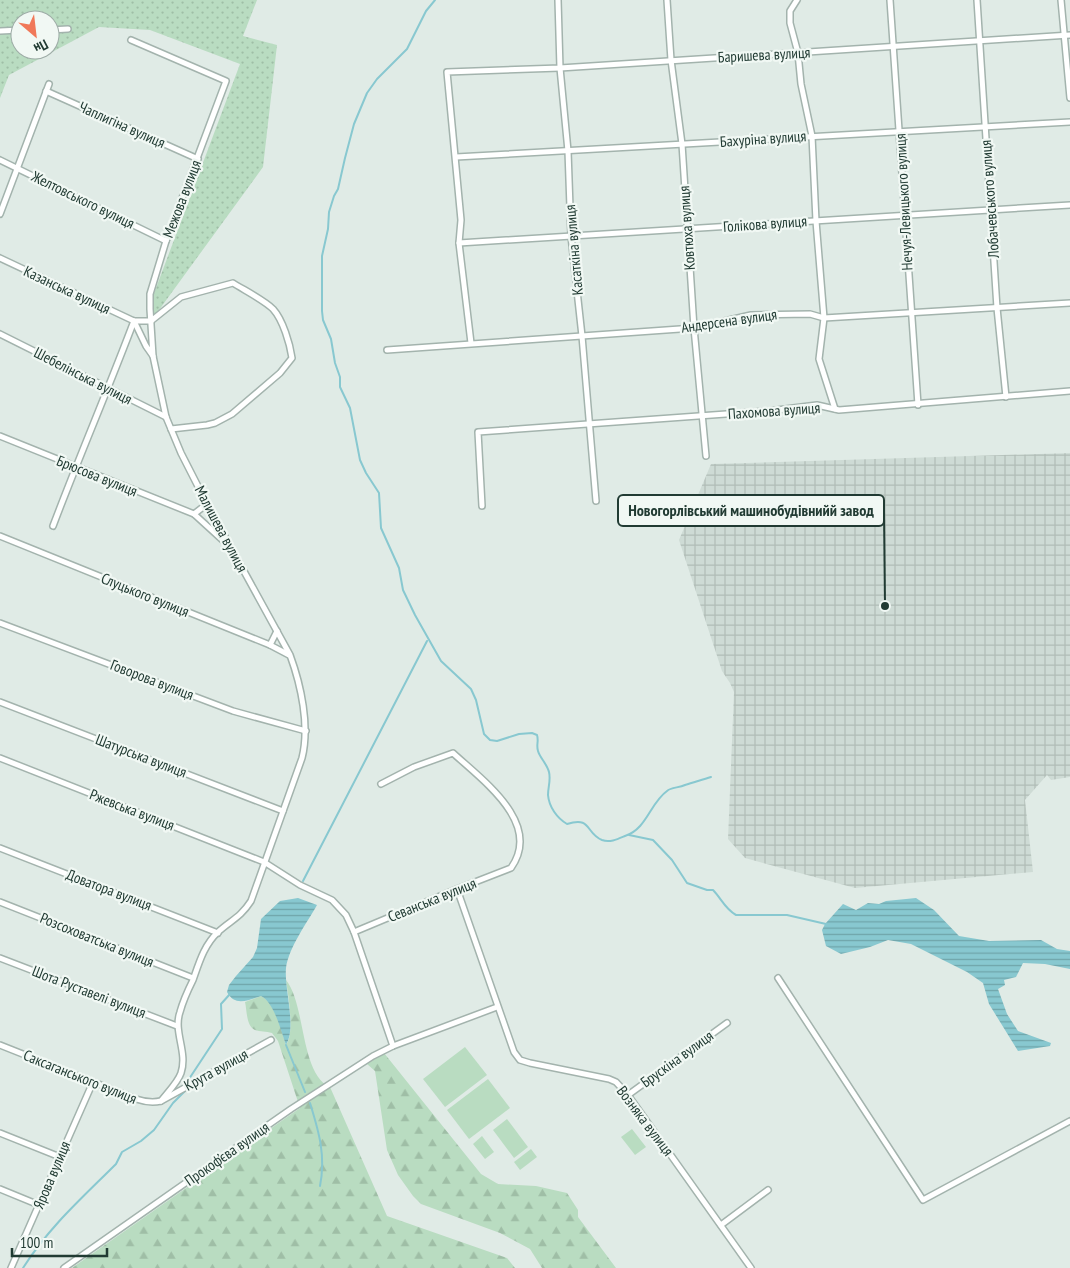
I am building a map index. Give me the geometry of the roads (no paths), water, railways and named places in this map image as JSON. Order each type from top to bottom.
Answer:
[{"type":"street","name":"Касаткіна вулиця","points":[[558,0],[560,68],[568,151],[571,236],[582,336],[596,501]]},
{"type":"street","name":"Ковтюха вулиця","points":[[667,0],[671,60],[682,144],[686,229],[706,456]]},
{"type":"street","points":[[796,0],[790,10],[790,22],[798,53],[801,84],[812,136],[816,221],[824,318],[819,359],[834,409]]},
{"type":"street","name":"Нечуя-Левицького вулиця","points":[[890,0],[900,131],[910,313],[918,405]]},
{"type":"street","name":"Лобачевського вулиця","points":[[977,0],[996,308],[1006,397]]},
{"type":"street","points":[[1061,0],[1067,35],[1070,98]]},
{"type":"street","points":[[60,29],[68,29]]},
{"type":"street","name":"Баришева вулиця","points":[[456,157],[447,72],[560,68],[1067,35]]},
{"type":"street","name":"Межова вулиця","points":[[131,40],[226,80],[166,241],[150,294],[150,321]]},
{"type":"street","points":[[0,214],[49,84]]},
{"type":"street","name":"Чаплигіна вулиця","points":[[46,91],[198,159]]},
{"type":"street","name":"Бахуріна вулиця","points":[[456,157],[1070,122]]},
{"type":"street","points":[[456,157],[461,220],[459,243],[471,343]]},
{"type":"street","name":"Желтовського вулиця","points":[[0,160],[166,241]]},
{"type":"street","name":"Голікова вулиця","points":[[459,243],[1070,205]]},
{"type":"street","name":"Казанська вулиця","points":[[0,258],[134,321],[150,321]]},
{"type":"street","points":[[150,321],[181,297],[233,283],[274,310],[290,345],[292,358],[280,373],[232,414],[207,425],[171,429]]},
{"type":"street","name":"Андерсена вулиця","points":[[387,350],[694,328],[751,315],[810,314],[824,318],[1070,303]]},
{"type":"street","points":[[134,321],[153,356]]},
{"type":"street","points":[[53,526],[75,467],[109,389],[134,321]]},
{"type":"street","name":"Малишева вулиця","points":[[150,321],[153,356],[166,418],[207,504],[290,655],[299,682],[306,731],[302,758],[251,900],[244,911],[218,933],[205,949],[179,1013],[177,1026]]},
{"type":"street","name":"Шебелінська вулиця","points":[[0,334],[166,418]]},
{"type":"street","name":"Пахомова вулиця","points":[[482,506],[478,432],[590,425],[817,405],[839,410],[1070,391]]},
{"type":"street","name":"Брюсова вулиця","points":[[0,436],[194,514],[231,547]]},
{"type":"street","points":[[194,514],[207,504]]},
{"type":"street","name":"Слуцького вулиця","points":[[0,536],[290,655]]},
{"type":"street","name":"Говорова вулиця","points":[[0,623],[225,708],[306,731]]},
{"type":"street","points":[[270,646],[277,631]]},
{"type":"street","name":"Шатурська вулиця","points":[[0,702],[283,811]]},
{"type":"street","name":"Севанська вулиця","points":[[354,932],[457,888],[511,868],[516,861],[519,849],[519,836],[512,815],[500,796],[453,753],[414,767],[381,784]]},
{"type":"street","name":"Ржевська вулиця","points":[[0,758],[264,862]]},
{"type":"street","name":"Доватора вулиця","points":[[0,848],[218,933]]},
{"type":"street","points":[[264,862],[300,885],[332,900],[346,916],[354,932],[394,1046]]},
{"type":"street","name":"Возняка вулиця","points":[[457,888],[510,1044],[520,1060],[616,1082],[628,1095],[752,1268]]},
{"type":"street","name":"Розсоховатська вулиця","points":[[0,902],[193,978]]},
{"type":"street","name":"Шота Руставелі вулиця","points":[[0,958],[177,1026]]},
{"type":"street","points":[[778,978],[923,1200],[1070,1121]]},
{"type":"street","name":"Прокоф’єва вулиця","points":[[64,1268],[291,1109],[362,1062],[394,1046],[498,1007]]},
{"type":"street","name":"Брускіна вулиця","points":[[628,1095],[727,1023]]},
{"type":"street","points":[[162,1101],[181,1074],[183,1053],[177,1026]]},
{"type":"street","name":"Крута вулиця","points":[[162,1101],[271,1040]]},
{"type":"street","name":"Саксаганського вулиця","points":[[0,1045],[145,1102],[162,1101]]},
{"type":"street","name":"Ярова вулиця","points":[[11,1268],[93,1082]]},
{"type":"street","points":[[0,1133],[60,1157]]},
{"type":"street","points":[[0,1189],[39,1205]]},
{"type":"street","points":[[721,1225],[768,1190]]},
{"type":"water","points":[[298,898],[317,905],[294,944],[286,968],[290,1028],[286,1045],[270,1004],[266,999],[261,996],[238,1001],[230,997],[227,992],[229,985],[253,957],[257,948],[261,919],[280,901]]},
{"type":"water","points":[[916,898],[934,910],[959,936],[989,941],[1041,940],[1057,949],[1070,951],[1070,969],[1045,964],[1023,963],[1016,977],[1004,980],[1005,985],[998,989],[1007,1014],[1018,1031],[1051,1043],[1050,1046],[1018,1051],[989,1004],[983,983],[967,972],[911,944],[888,940],[870,947],[841,954],[826,946],[822,930],[843,904],[856,910],[868,903],[879,904],[886,901]]},
{"type":"waterway","points":[[435,0],[426,11],[407,49],[377,79],[367,93],[354,124],[338,189],[329,212],[328,229],[322,256],[323,320],[331,339],[335,363],[340,377],[340,387],[350,408],[360,460],[379,493],[381,528],[399,568],[403,590],[441,661],[471,689],[476,700],[484,734],[490,740],[497,741],[519,734],[532,733],[537,735],[538,751],[549,772],[548,795],[550,804],[560,819],[567,824],[581,822],[588,826],[602,840],[617,839],[632,833],[638,828],[656,802],[669,790],[711,777]]},
{"type":"waterway","points":[[303,881],[427,641]]},
{"type":"waterway","points":[[629,835],[653,840],[672,860],[687,883],[707,890],[713,890],[726,907],[736,915],[787,915],[826,924]]},
{"type":"waterway","points":[[187,1082],[222,1029],[221,1004],[230,994]]},
{"type":"waterway","points":[[286,1045],[305,1092]]},
{"type":"waterway","points":[[23,1268],[55,1226],[116,1164],[122,1152],[141,1141],[154,1130],[173,1103],[185,1091]]},
{"type":"waterway","points":[[310,1103],[319,1134],[322,1154],[320,1186]]},
{"type":"place","name":"Новогорлівський машинобудівнийй завод","points":[[885,606]]}]
